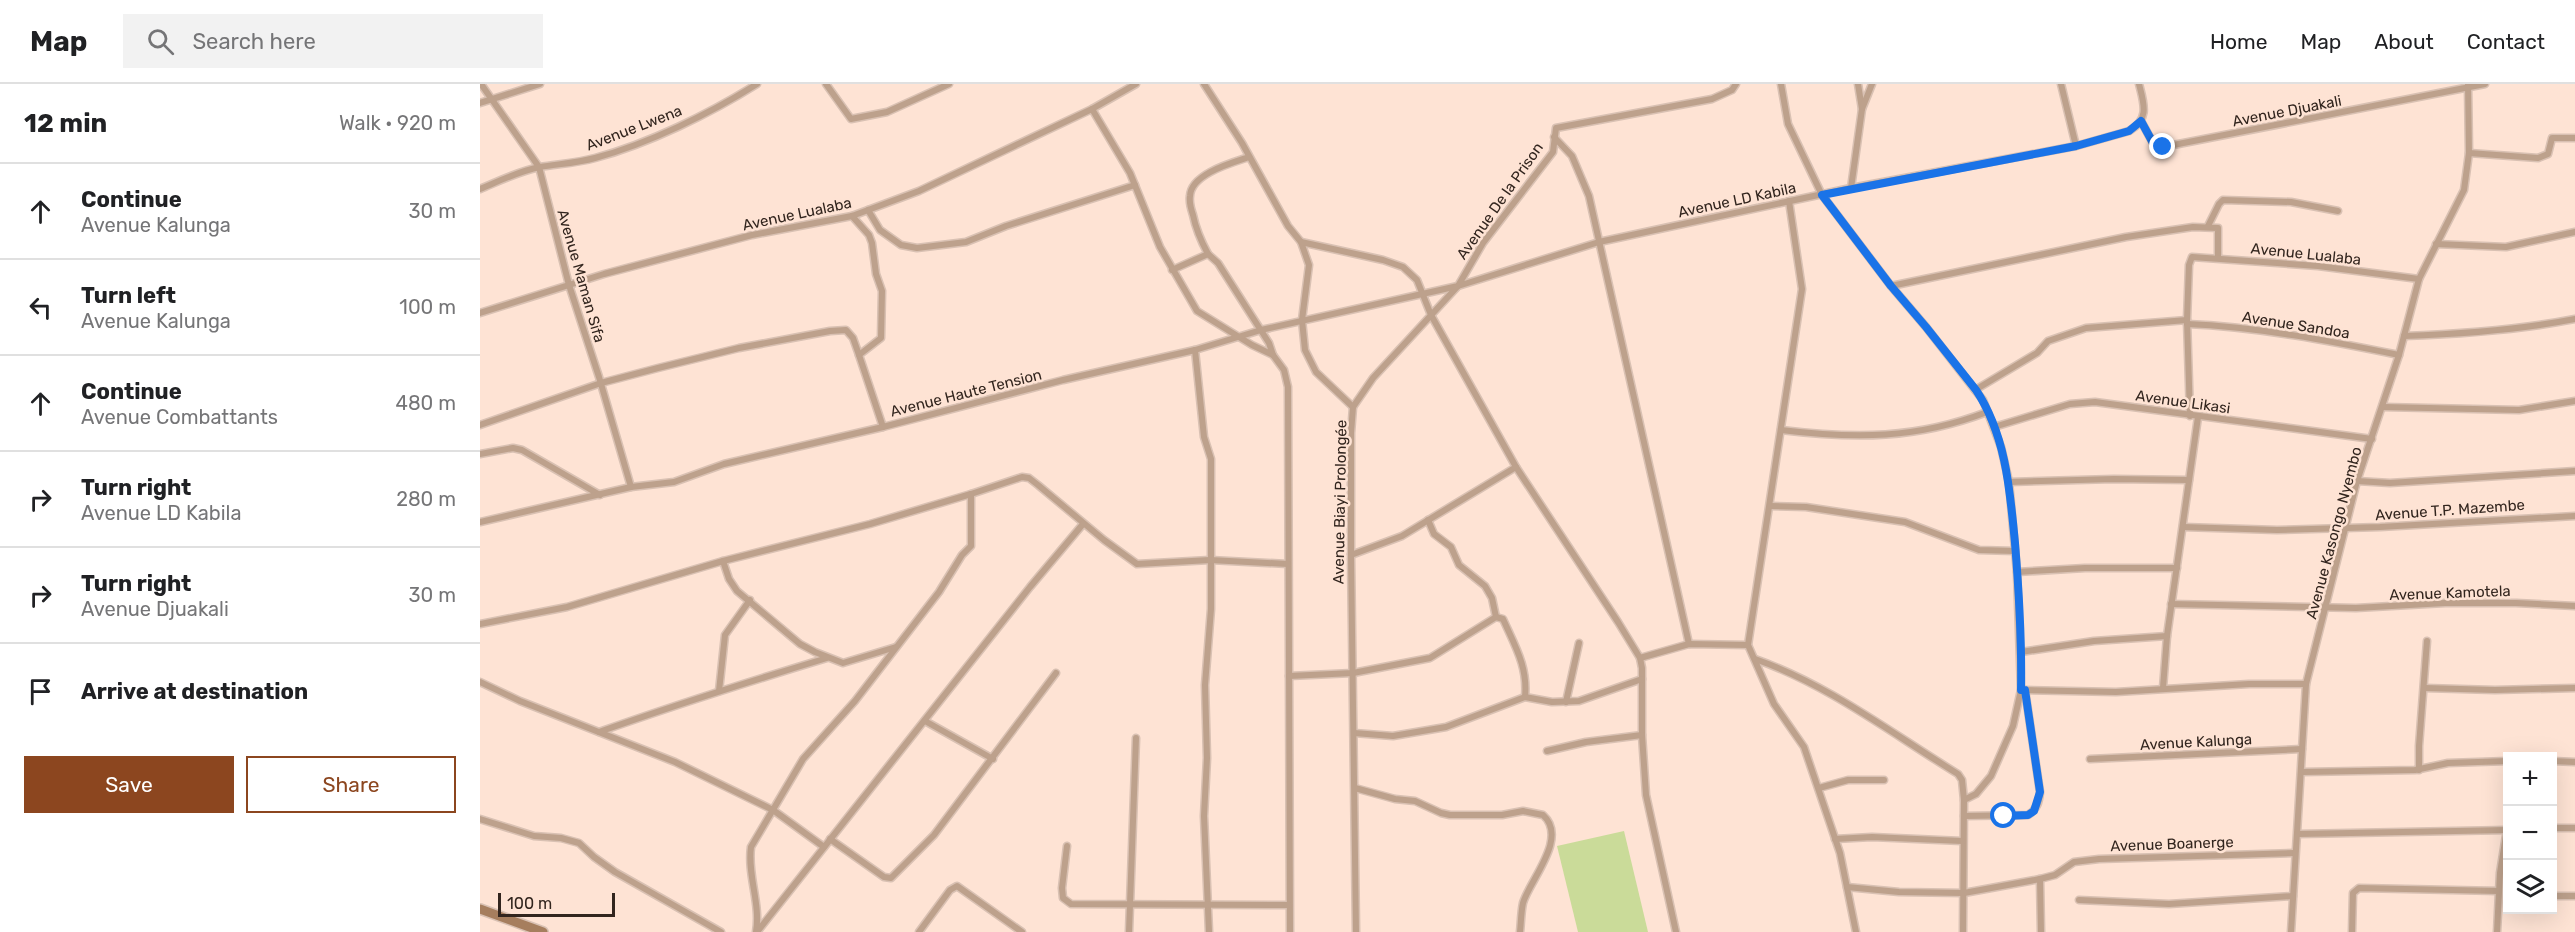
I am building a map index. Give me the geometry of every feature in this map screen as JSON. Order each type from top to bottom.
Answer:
[{"type":"main road","points":[[480,909],[543,932]]},
{"type":"street","name":"Avenue Maman Sifa","points":[[482,84],[538,167],[569,285],[601,383],[631,487]]},
{"type":"street","points":[[480,104],[540,84]]},
{"type":"street","name":"Avenue Lwena","points":[[480,189],[538,167],[595,158],[641,141],[736,98],[757,84]]},
{"type":"street","points":[[826,84],[849,119],[854,119],[887,112],[949,84]]},
{"type":"street","name":"Avenue Lualaba","points":[[480,313],[569,285],[752,235],[852,216],[919,191],[1092,108],[1136,84]]},
{"type":"street","name":"Avenue Biayi Prolongée","points":[[1204,84],[1288,226],[1301,242],[1309,265],[1302,320],[1305,350],[1316,372],[1353,407],[1350,433],[1350,555],[1356,932]]},
{"type":"street","name":"Avenue De la Prison","points":[[1458,286],[1483,243],[1552,152],[1556,128],[1712,99],[1732,90],[1736,84]]},
{"type":"street","points":[[1782,84],[1788,124],[1822,195],[1891,286],[1976,390],[1994,427],[2009,482],[2017,572],[2023,690],[2040,792],[2037,806],[2028,815],[1964,816]]},
{"type":"street","points":[[1858,84],[1862,109]]},
{"type":"street","points":[[1851,188],[1862,109],[1872,84]]},
{"type":"street","points":[[2061,84],[2076,146]]},
{"type":"street","points":[[2139,84],[2145,109],[2141,121]]},
{"type":"street","name":"Avenue Djuakali","points":[[2141,121],[2153,143],[2163,147],[2485,84]]},
{"type":"street","name":"Avenue Kasongo Nyembo","points":[[2291,932],[2306,684],[2357,481],[2399,355],[2419,279],[2463,194],[2469,153],[2468,86]]},
{"type":"street","points":[[1092,108],[1135,185],[1160,248],[1197,311],[1238,337],[1273,355]]},
{"type":"street","name":"Avenue LD Kabila","points":[[1353,407],[1373,378],[1458,286],[1599,242],[1851,188],[2076,146],[2129,131],[2141,121]]},
{"type":"street","points":[[1554,137],[1572,156],[1589,196],[1689,644]]},
{"type":"street","points":[[2469,153],[2538,158],[2548,154],[2552,138],[2575,138]]},
{"type":"street","points":[[1249,157],[1223,165],[1205,174],[1192,187],[1189,195],[1198,237],[1208,254],[1218,263],[1269,342],[1273,355],[1284,370],[1288,387],[1290,932]]},
{"type":"street","points":[[868,210],[880,230],[901,245],[916,248],[966,242],[1006,225],[1135,185]]},
{"type":"street","points":[[2208,226],[2223,200],[2291,202],[2338,211]]},
{"type":"street","points":[[1789,201],[1802,289],[1748,645],[1774,704],[1804,747],[1835,839],[1856,932]]},
{"type":"street","points":[[852,216],[871,240],[876,274],[882,291],[881,339],[860,355]]},
{"type":"street","points":[[1891,286],[2126,237],[2208,226],[2220,230],[2218,258]]},
{"type":"street","points":[[2436,244],[2506,247],[2575,232]]},
{"type":"street","points":[[1301,242],[1383,260],[1402,267],[1417,280],[1431,315],[1516,467],[1640,658],[1646,795],[1676,932]]},
{"type":"street","points":[[1172,270],[1208,254]]},
{"type":"street","name":"Avenue Lualaba","points":[[2187,322],[2191,258],[2195,256],[2318,266],[2419,279]]},
{"type":"street","name":"Avenue Haute Tension","points":[[480,522],[631,487],[674,482],[724,464],[883,427],[1063,380],[1195,350],[1302,320],[1458,286]]},
{"type":"street","points":[[2404,336],[2451,334],[2575,319]]},
{"type":"street","points":[[2187,322],[2190,416]]},
{"type":"street","name":"Avenue Sandoa","points":[[1976,390],[2039,352],[2048,341],[2071,332],[2094,327],[2187,322],[2332,342],[2399,355]]},
{"type":"street","points":[[480,425],[601,383],[739,348],[841,329],[850,334],[860,355],[883,427]]},
{"type":"street","points":[[1195,350],[1204,437],[1211,459],[1211,609],[1205,685],[1208,758],[1204,816],[1210,905],[1209,932]]},
{"type":"street","points":[[2383,407],[2519,410],[2575,401]]},
{"type":"street","name":"Avenue Likasi","points":[[1994,427],[2059,407],[2082,403],[2109,403],[2190,416],[2372,439]]},
{"type":"street","points":[[1781,430],[1832,436],[1881,436],[1952,425],[1987,412]]},
{"type":"street","points":[[2163,688],[2171,604],[2198,417]]},
{"type":"street","points":[[480,454],[513,448],[522,450],[600,495]]},
{"type":"street","points":[[1350,555],[1402,536],[1516,467]]},
{"type":"street","points":[[2357,481],[2390,483],[2575,471]]},
{"type":"street","points":[[480,624],[567,607],[723,561],[870,524],[971,494],[1017,477],[1029,478],[1083,524],[1137,564],[1210,560],[1288,564]]},
{"type":"street","points":[[2009,482],[2114,479],[2189,480]]},
{"type":"street","points":[[757,932],[756,907],[749,863],[751,847],[803,759],[855,701],[950,576],[962,555],[971,546],[971,494]]},
{"type":"street","points":[[1770,506],[1817,508],[1905,522],[1979,550],[2015,551]]},
{"type":"street","name":"Avenue T.P. Mazembe","points":[[2183,527],[2277,530],[2575,516]]},
{"type":"street","points":[[1428,520],[1434,534],[1451,547],[1465,573],[1485,586],[1492,598],[1496,617]]},
{"type":"street","points":[[757,932],[1030,587],[1083,524]]},
{"type":"street","points":[[723,561],[733,585],[800,644],[827,658],[847,662],[896,647]]},
{"type":"street","points":[[2017,572],[2177,568]]},
{"type":"street","points":[[719,691],[725,635],[750,600]]},
{"type":"street","name":"Avenue Kamotela","points":[[2171,604],[2326,608],[2445,603],[2575,606]]},
{"type":"street","points":[[1289,676],[1353,673],[1430,658],[1496,617],[1503,619],[1518,652],[1527,679],[1525,697]]},
{"type":"street","points":[[2022,652],[2094,641],[2167,636]]},
{"type":"street","points":[[2419,770],[2427,641]]},
{"type":"street","points":[[1566,702],[1579,643]]},
{"type":"street","points":[[1640,658],[1689,644],[1748,645]]},
{"type":"street","points":[[599,732],[719,691],[827,658]]},
{"type":"street","points":[[1755,659],[1791,672],[1839,697],[1864,716],[1958,774],[1962,780],[1964,800],[1963,932]]},
{"type":"street","points":[[830,839],[884,878],[891,878],[934,836],[1056,673]]},
{"type":"street","points":[[1354,733],[1393,736],[1446,727],[1525,697],[1552,702],[1579,701],[1642,679]]},
{"type":"street","points":[[480,682],[675,762],[773,810],[824,847]]},
{"type":"street","points":[[2023,690],[2116,692],[2163,688],[2306,684]]},
{"type":"street","points":[[2425,688],[2494,690],[2575,688]]},
{"type":"street","points":[[1964,800],[1976,794],[1991,776],[2013,726],[2023,690]]},
{"type":"street","points":[[925,721],[993,759]]},
{"type":"street","points":[[1547,751],[1586,742],[1642,735]]},
{"type":"street","points":[[1130,932],[1136,738]]},
{"type":"street","name":"Avenue Kalunga","points":[[2090,759],[2302,749]]},
{"type":"street","points":[[2302,772],[2419,770],[2448,763],[2503,761]]},
{"type":"street","points":[[2557,761],[2575,762]]},
{"type":"street","points":[[1819,788],[1848,780],[1884,780]]},
{"type":"street","points":[[1355,788],[1395,799],[1415,801],[1450,815],[1502,815],[1531,812],[1548,820],[1550,837],[1547,856],[1523,902],[1520,932]]},
{"type":"street","points":[[480,819],[534,836],[561,838],[579,843],[615,872],[721,932]]},
{"type":"street","points":[[2298,834],[2503,828]]},
{"type":"street","points":[[2557,828],[2575,828]]},
{"type":"street","points":[[1835,839],[1872,837],[1962,841]]},
{"type":"street","points":[[1067,846],[1062,888],[1066,902],[1289,905]]},
{"type":"street","name":"Avenue Boanerge","points":[[1847,888],[1964,893],[2055,875],[2074,862],[2099,859],[2295,853]]},
{"type":"street","points":[[2497,932],[2503,860]]},
{"type":"street","points":[[2040,879],[2041,932]]},
{"type":"street","points":[[919,932],[950,890],[957,886],[1022,932]]},
{"type":"street","points":[[2352,932],[2353,893],[2359,888],[2503,895]]},
{"type":"street","points":[[2079,900],[2169,904],[2293,896]]},
{"type":"street","points":[[2557,896],[2575,896]]},
{"type":"green space","points":[[1624,831],[1648,932],[1578,932],[1557,846]]},
{"type":"route","points":[[2004,816],[2028,815],[2037,806],[2040,792],[2025,690],[2021,690],[2022,652],[2017,572],[2009,482],[2001,447],[1983,400],[1976,390],[1891,286],[1822,195],[2076,146],[2129,131],[2141,121],[2153,143],[2163,147]]}]
